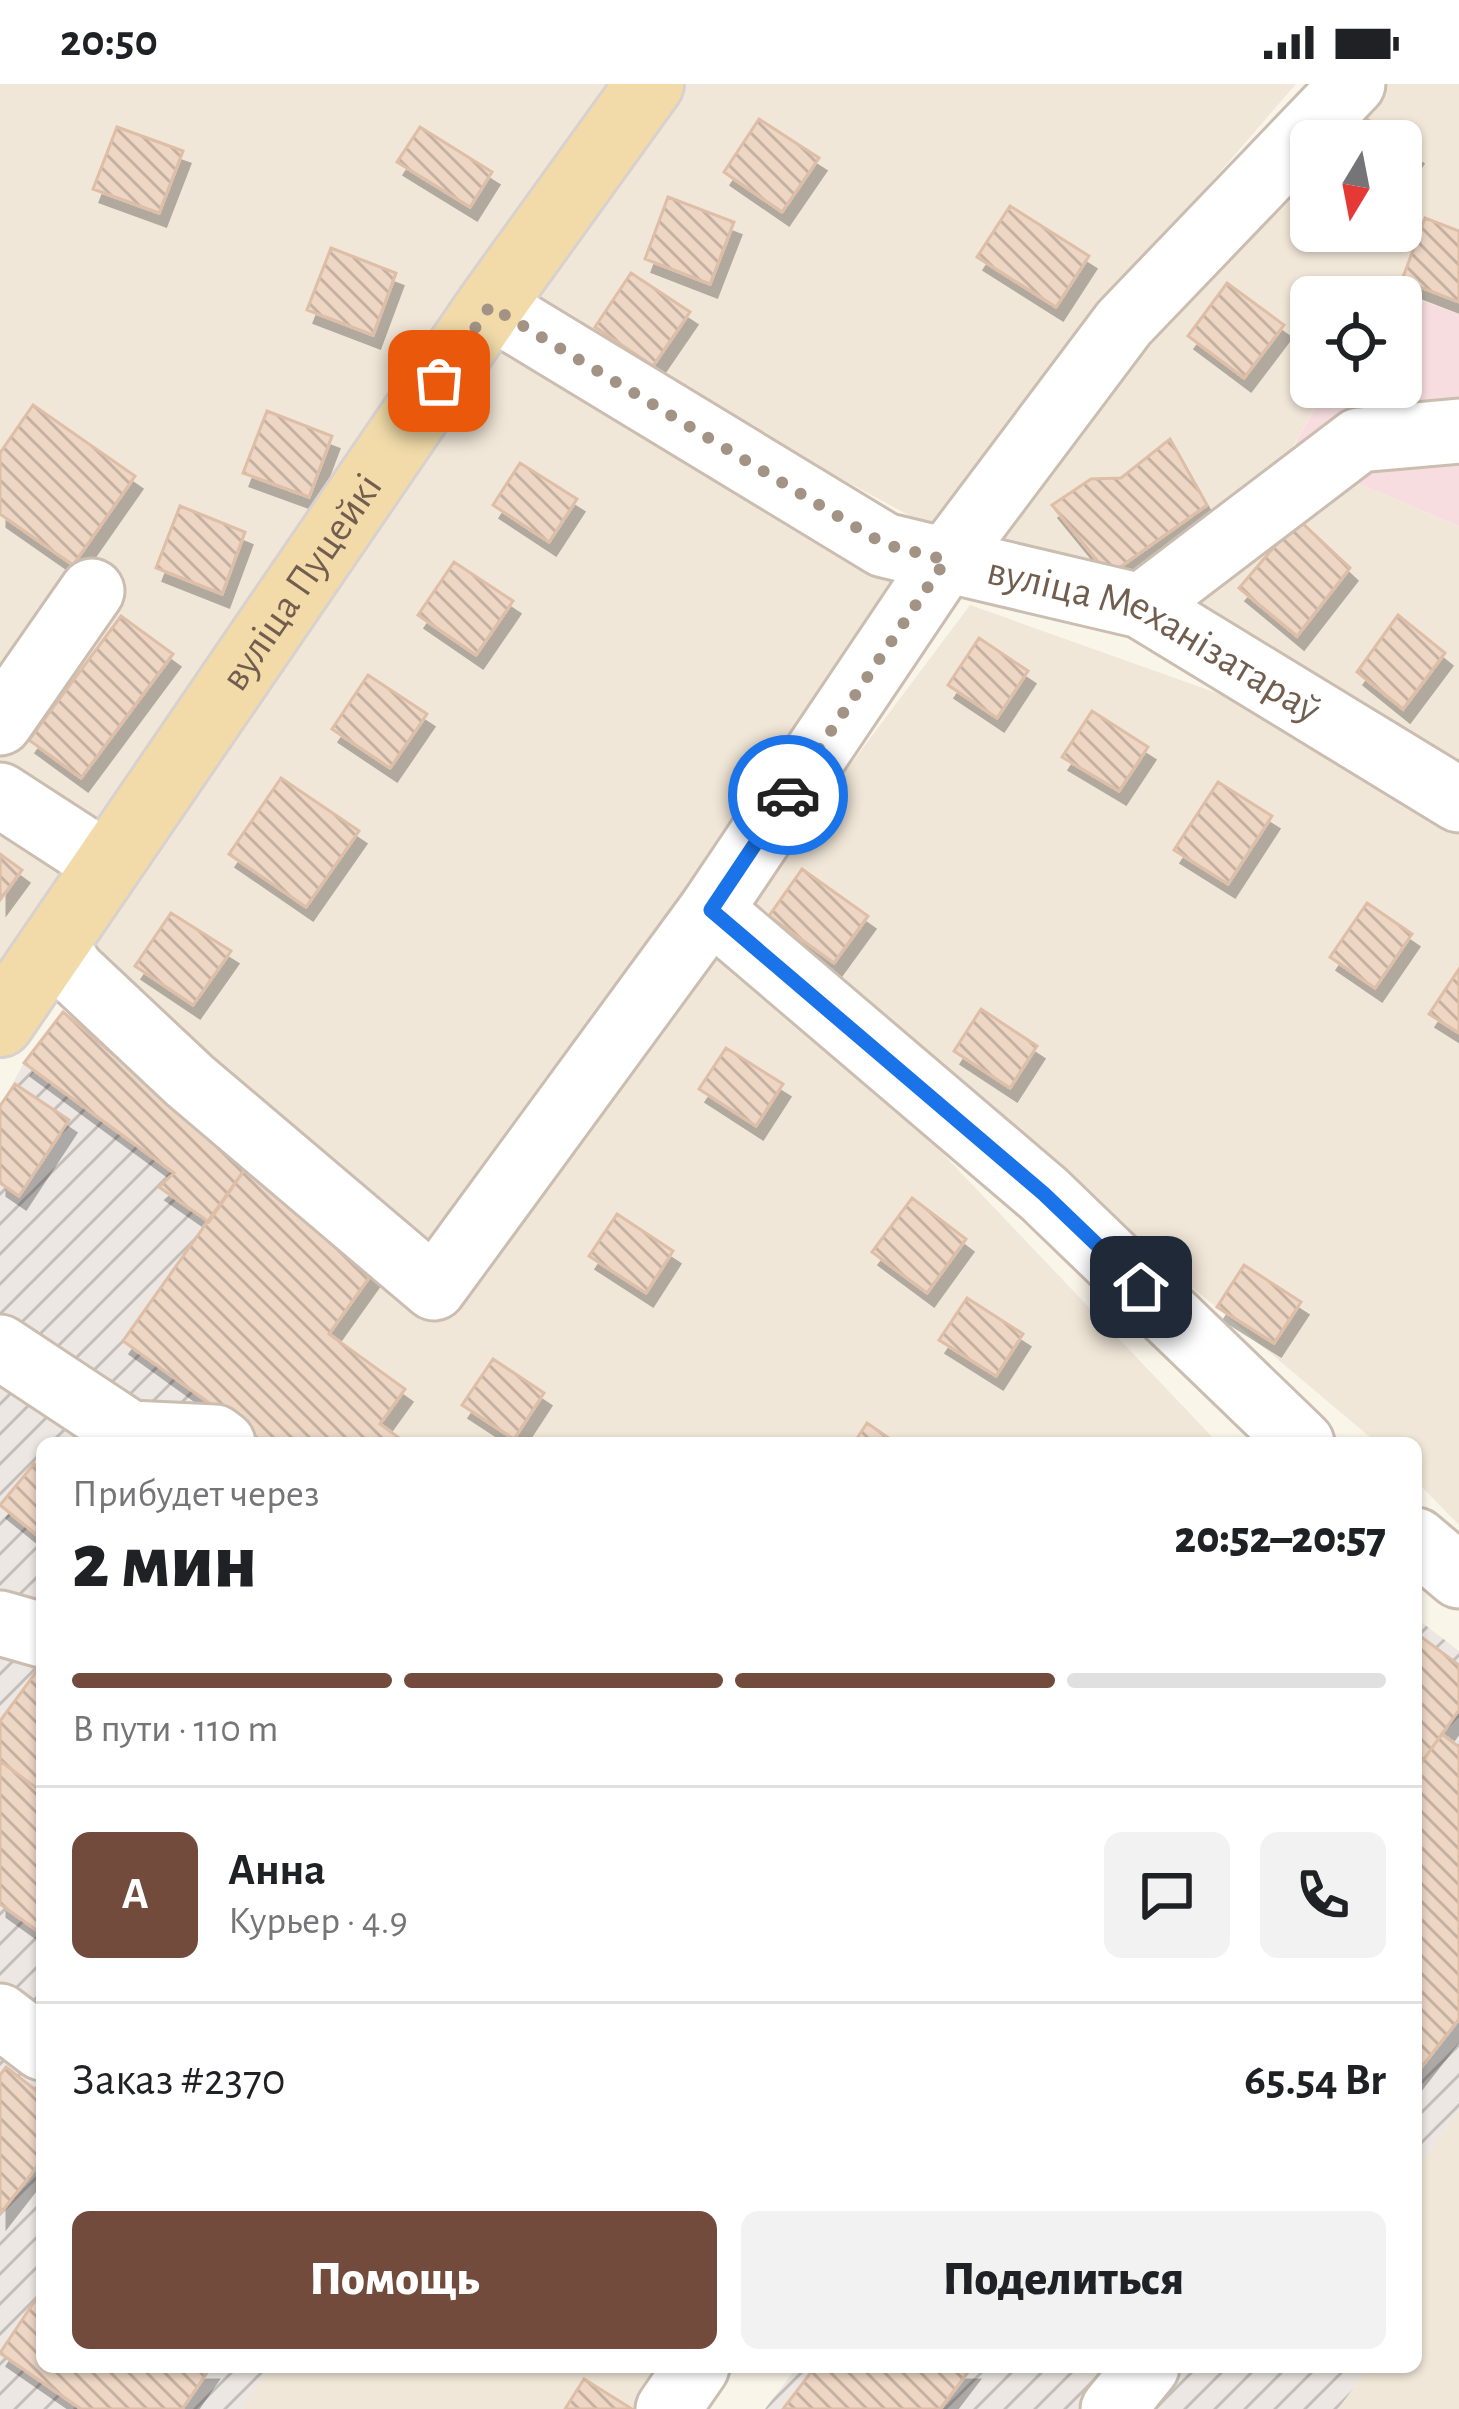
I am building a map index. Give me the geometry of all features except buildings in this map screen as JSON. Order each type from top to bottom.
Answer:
[{"type":"main road","name":"вуліца Пуцейкі","points":[[0,1023],[490,306],[650,84]]},
{"type":"street","name":"вуліца Механізатараў","points":[[1353,84],[1124,323],[946,560],[1142,606],[1459,800]]},
{"type":"street","points":[[55,946],[74,972],[190,1081],[434,1288],[711,910],[946,560],[884,544],[490,306]]},
{"type":"street","points":[[1142,606],[1359,440],[1459,431]]},
{"type":"street","points":[[0,723],[92,590]]},
{"type":"street","points":[[0,795],[108,865]]},
{"type":"street","points":[[711,910],[1044,1194],[1296,1437]]},
{"type":"street","points":[[0,1347],[130,1433],[215,1437]]},
{"type":"street","points":[[1422,1545],[1459,1576]]},
{"type":"street","points":[[0,1623],[36,1633]]},
{"type":"street","points":[[0,2016],[36,2043]]},
{"type":"street","points":[[668,2409],[693,2373]]},
{"type":"street","points":[[1113,2409],[1142,2373]]},
{"type":"shaded area","points":[[0,84],[1296,84],[1106,304],[945,535],[487,286],[0,977]]},
{"type":"shaded area","points":[[1377,84],[1459,84],[1459,314],[1422,301],[1422,276],[1290,276],[1290,408],[1315,408],[1275,478],[1128,580],[986,544],[1137,343],[1290,179],[1290,252],[1422,252],[1422,120],[1344,120]]},
{"type":"shaded area","points":[[1422,301],[1459,314],[1459,526],[1338,475],[1295,444],[1315,408],[1422,408]]},
{"type":"shaded area","points":[[501,340],[921,594],[711,910],[1212,1437],[398,1437],[380,1424],[405,1389],[329,1334],[373,1273],[58,976]]},
{"type":"shaded area","points":[[1338,475],[1459,526],[1459,771],[1196,609],[1262,528]]},
{"type":"shaded area","points":[[970,605],[1245,703],[1459,834],[1459,1525],[1422,1487],[1422,1437],[1370,1437],[743,908]]},
{"type":"shaded area","points":[[63,1012],[373,1272],[329,1334],[405,1389],[380,1424],[398,1437],[36,1437],[36,2373],[266,2373],[242,2409],[0,2409],[0,1106],[24,1063]]},
{"type":"shaded area","points":[[1422,1623],[1459,1651],[1459,2111],[1422,2161]]},
{"type":"shaded area","points":[[1459,2111],[1459,2409],[1338,2409],[1365,2373],[1422,2373],[1422,2161]]},
{"type":"shaded area","points":[[266,2373],[698,2373],[673,2409],[242,2409]]},
{"type":"shaded area","points":[[792,2373],[1365,2373],[1338,2409],[765,2409]]},
{"type":"way so far","points":[[439,381],[490,306],[884,544],[946,560],[788,795]]},
{"type":"route","points":[[788,795],[711,910],[1044,1194],[1141,1287]]}]
